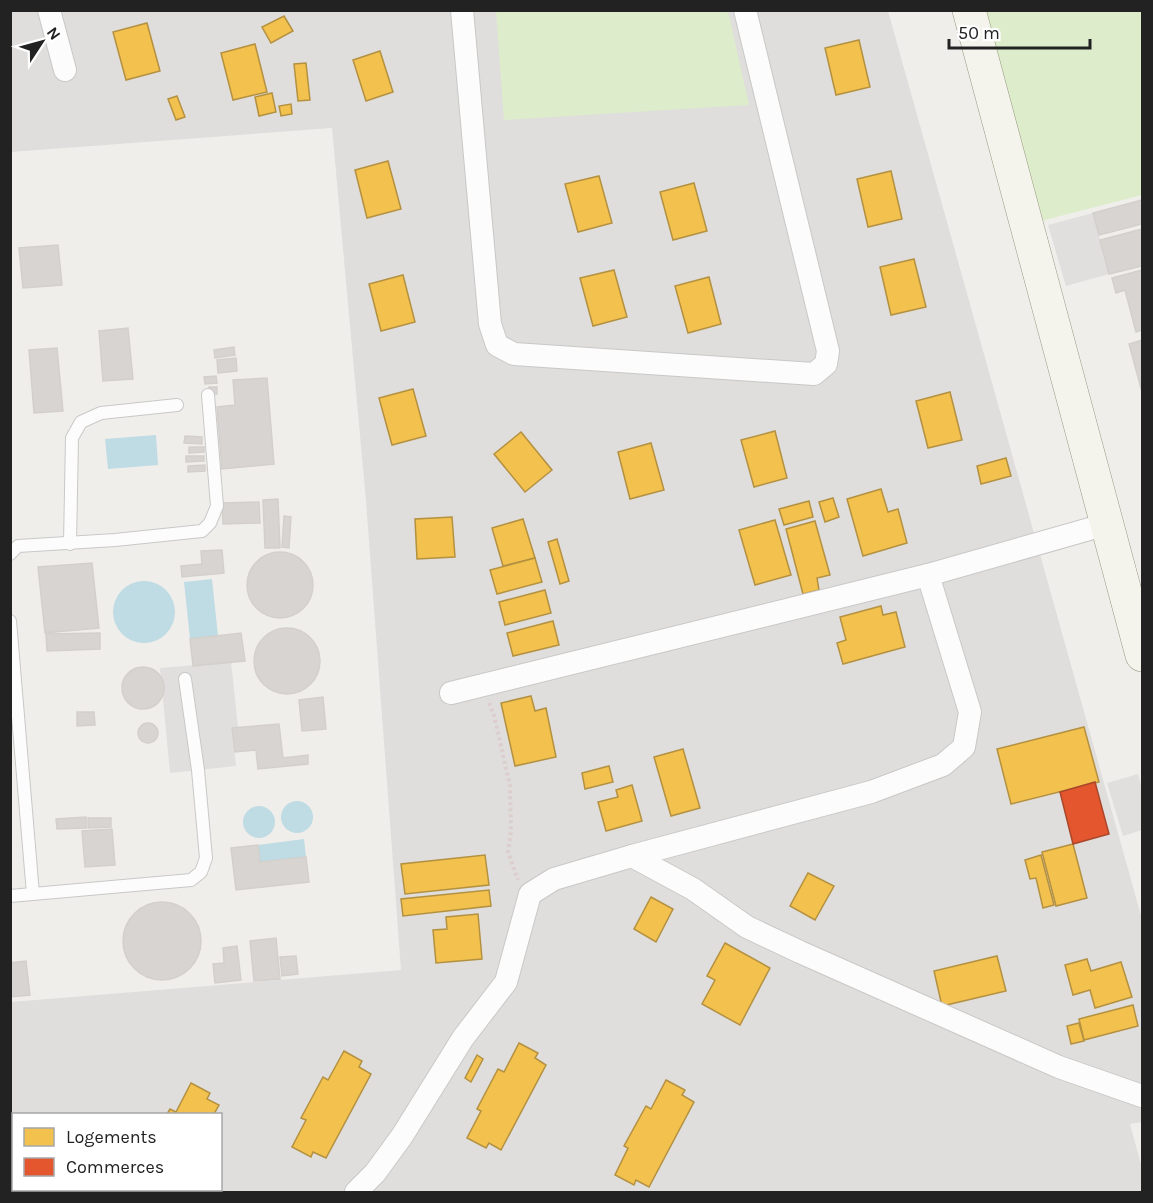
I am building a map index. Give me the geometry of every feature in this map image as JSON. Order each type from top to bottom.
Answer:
[{"type":"street","points":[[49,10],[65,70]]},
{"type":"street","points":[[462,10],[490,324],[497,345],[514,354],[814,374],[826,364],[828,351],[745,10]]},
{"type":"street","points":[[969,10],[1107,524],[1134,588],[1143,655]]},
{"type":"street","points":[[451,693],[928,575],[1107,524]]},
{"type":"street","points":[[356,1192],[375,1173],[402,1136],[463,1038],[506,981],[530,894],[554,879],[871,792],[943,765],[964,747],[970,712],[928,575]]},
{"type":"street","points":[[632,856],[693,890],[747,927],[1059,1067],[1143,1096]]},
{"type":"lane","points":[[10,554],[18,546],[70,544],[202,531],[210,523],[217,506],[208,395]]},
{"type":"lane","points":[[70,544],[72,438],[81,422],[101,413],[177,405]]},
{"type":"lane","points":[[10,621],[33,894]]},
{"type":"lane","points":[[10,896],[190,880],[201,872],[206,858],[198,770],[185,679]]},
{"type":"path","points":[[482,686],[494,715],[510,786],[511,831],[508,852],[520,885],[530,894]]},
{"type":"shaded area","points":[[11,11],[888,11],[1142,919],[1142,1122],[1130,1124],[1142,1168],[1142,1192],[11,1192],[11,1002],[401,970],[366,501],[332,128],[11,152]]},
{"type":"shaded area","points":[[1093,213],[1109,274],[1066,286],[1048,225]]},
{"type":"shaded area","points":[[231,662],[238,727],[232,728],[236,766],[170,773],[160,668]]},
{"type":"shaded area","points":[[1138,774],[1142,789],[1142,830],[1123,836],[1107,783]]},
{"type":"green space","points":[[496,11],[728,11],[749,105],[504,120]]},
{"type":"green space","points":[[986,11],[1142,11],[1142,195],[1041,221]]},
{"type":"water","points":[[156,435],[158,465],[108,469],[105,439]]},
{"type":"water","points":[[212,579],[218,636],[190,639],[184,582]]},
{"type":"water","points":[[144,581],[166,590],[175,612],[166,634],[144,643],[122,634],[113,612],[122,590]]},
{"type":"water","points":[[297,801],[308,806],[313,817],[308,828],[297,833],[286,828],[281,817],[286,806]]},
{"type":"water","points":[[259,806],[270,811],[275,822],[270,833],[259,838],[248,833],[243,822],[248,811]]},
{"type":"water","points":[[304,839],[306,857],[260,862],[258,845]]},
{"type":"building: Logements","points":[[284,16],[293,31],[271,43],[262,27]]},
{"type":"building: Logements","points":[[147,23],[160,71],[126,80],[113,32]]},
{"type":"building: Logements","points":[[859,40],[870,87],[836,95],[825,48]]},
{"type":"building: Logements","points":[[255,44],[267,92],[233,100],[221,53]]},
{"type":"building: Logements","points":[[380,51],[393,92],[366,101],[353,60]]},
{"type":"building: Logements","points":[[306,63],[310,100],[298,101],[294,64]]},
{"type":"building: Logements","points":[[272,93],[276,112],[259,116],[255,97]]},
{"type":"building: Logements","points":[[177,96],[185,117],[176,120],[168,99]]},
{"type":"building: Logements","points":[[291,104],[292,114],[281,116],[279,106]]},
{"type":"building: Logements","points":[[388,161],[401,209],[367,218],[355,170]]},
{"type":"building: Logements","points":[[891,171],[902,219],[868,227],[857,179]]},
{"type":"building: Logements","points":[[599,176],[612,223],[578,232],[565,184]]},
{"type":"building: Logements","points":[[694,183],[707,231],[673,240],[660,192]]},
{"type":"building: Logements","points":[[914,259],[926,307],[891,315],[880,267]]},
{"type":"building: Logements","points":[[614,270],[627,317],[593,326],[580,278]]},
{"type":"building: Logements","points":[[403,275],[415,322],[381,331],[369,284]]},
{"type":"building: Logements","points":[[709,277],[721,324],[688,333],[675,286]]},
{"type":"building: Logements","points":[[413,389],[426,436],[392,445],[379,398]]},
{"type":"building: Logements","points":[[950,392],[962,440],[928,448],[916,401]]},
{"type":"building: Logements","points":[[775,431],[787,478],[754,487],[741,440]]},
{"type":"building: Logements","points":[[521,432],[552,470],[525,492],[494,454]]},
{"type":"building: Logements","points":[[651,443],[664,490],[630,499],[618,452]]},
{"type":"building: Logements","points":[[1006,458],[1011,476],[981,484],[977,466]]},
{"type":"building: Logements","points":[[881,489],[888,512],[898,509],[907,543],[863,556],[847,499]]},
{"type":"building: Logements","points":[[833,498],[839,517],[825,522],[819,502]]},
{"type":"building: Logements","points":[[809,501],[813,517],[784,525],[779,509]]},
{"type":"building: Logements","points":[[452,517],[455,557],[417,559],[415,519]]},
{"type":"building: Logements","points":[[523,519],[535,558],[503,566],[492,528]]},
{"type":"building: Logements","points":[[775,520],[791,575],[755,585],[739,530]]},
{"type":"building: Logements","points":[[815,521],[830,575],[817,578],[819,590],[803,594],[786,529]]},
{"type":"building: Logements","points":[[557,539],[569,581],[560,584],[548,542]]},
{"type":"building: Logements","points":[[535,558],[542,582],[497,594],[490,570]]},
{"type":"building: Logements","points":[[545,590],[551,613],[505,625],[499,602]]},
{"type":"building: Logements","points":[[881,606],[883,615],[896,612],[905,647],[843,664],[837,643],[846,640],[840,617]]},
{"type":"building: Logements","points":[[553,621],[559,645],[513,656],[507,633]]},
{"type":"building: Logements","points":[[531,696],[535,711],[546,708],[556,757],[515,766],[501,703]]},
{"type":"building: Logements","points":[[1084,727],[1099,782],[1011,804],[997,749]]},
{"type":"building: Logements","points":[[683,749],[700,808],[671,816],[654,757]]},
{"type":"building: Logements","points":[[609,766],[613,782],[585,789],[582,773]]},
{"type":"building: Logements","points":[[632,785],[642,821],[606,831],[598,802],[618,797],[616,790]]},
{"type":"building: Logements","points":[[1073,844],[1087,898],[1056,906],[1042,852]]},
{"type":"building: Logements","points":[[485,855],[489,885],[405,894],[401,864]]},
{"type":"building: Logements","points":[[1041,855],[1054,905],[1043,908],[1036,878],[1030,879],[1025,860]]},
{"type":"building: Logements","points":[[808,873],[834,886],[815,920],[790,906]]},
{"type":"building: Logements","points":[[489,890],[491,906],[403,916],[401,899]]},
{"type":"building: Logements","points":[[651,897],[673,909],[656,942],[634,929]]},
{"type":"building: Logements","points":[[478,914],[482,959],[436,963],[433,930],[447,929],[446,917]]},
{"type":"building: Logements","points":[[725,943],[770,968],[740,1025],[702,1004],[715,980],[707,976]]},
{"type":"building: Logements","points":[[997,956],[1006,991],[942,1006],[934,971]]},
{"type":"building: Logements","points":[[1087,959],[1091,971],[1121,962],[1132,997],[1095,1008],[1090,990],[1073,995],[1065,965]]},
{"type":"building: Logements","points":[[1133,1005],[1138,1026],[1084,1040],[1079,1019]]},
{"type":"building: Logements","points":[[1079,1023],[1084,1041],[1071,1044],[1067,1026]]},
{"type":"building: Logements","points":[[519,1043],[538,1053],[535,1058],[546,1065],[501,1150],[489,1143],[486,1148],[467,1138],[481,1111],[477,1109],[498,1069],[504,1072]]},
{"type":"building: Logements","points":[[344,1051],[362,1061],[359,1067],[371,1074],[326,1158],[313,1152],[311,1157],[292,1147],[306,1120],[301,1118],[323,1077],[328,1080]]},
{"type":"building: Logements","points":[[477,1055],[483,1059],[471,1082],[465,1078]]},
{"type":"building: Logements","points":[[666,1080],[685,1090],[682,1095],[694,1102],[649,1187],[636,1180],[634,1185],[615,1175],[628,1148],[624,1146],[646,1106],[651,1109]]},
{"type":"building: Logements","points":[[191,1083],[210,1093],[207,1099],[219,1105],[215,1113],[168,1113],[170,1109],[176,1112]]},
{"type":"building: Commerces","points":[[1095,782],[1109,834],[1073,844],[1060,792]]},
{"type":"building: Autres","points":[[1142,200],[1142,224],[1099,235],[1093,213]]},
{"type":"building: Autres","points":[[1142,229],[1142,266],[1109,274],[1100,240]]},
{"type":"building: Autres","points":[[58,245],[62,285],[23,288],[19,248]]},
{"type":"building: Autres","points":[[1142,270],[1142,330],[1136,332],[1125,290],[1116,293],[1112,278]]},
{"type":"building: Autres","points":[[128,328],[133,379],[103,381],[99,331]]},
{"type":"building: Autres","points":[[1142,340],[1142,392],[1129,344]]},
{"type":"building: Autres","points":[[234,347],[235,355],[215,358],[214,350]]},
{"type":"building: Autres","points":[[57,348],[63,411],[34,413],[29,350]]},
{"type":"building: Autres","points":[[236,358],[237,371],[218,373],[217,360]]},
{"type":"building: Autres","points":[[216,376],[217,383],[205,384],[204,377]]},
{"type":"building: Autres","points":[[267,378],[274,464],[222,469],[217,407],[235,405],[233,380]]},
{"type":"building: Autres","points":[[209,387],[217,387],[217,394],[209,394]]},
{"type":"building: Autres","points":[[185,436],[202,437],[202,444],[184,443]]},
{"type":"building: Autres","points":[[189,447],[204,447],[204,452],[189,453]]},
{"type":"building: Autres","points":[[186,456],[204,456],[204,461],[186,462]]},
{"type":"building: Autres","points":[[205,465],[205,471],[188,472],[188,466]]},
{"type":"building: Autres","points":[[278,499],[280,548],[265,548],[263,500]]},
{"type":"building: Autres","points":[[259,502],[260,523],[223,524],[222,503]]},
{"type":"building: Autres","points":[[284,516],[291,517],[289,548],[282,547]]},
{"type":"building: Autres","points":[[222,550],[224,573],[182,577],[181,566],[202,564],[201,551]]},
{"type":"building: Autres","points":[[273,552],[287,552],[299,557],[308,566],[313,585],[311,598],[304,609],[287,618],[273,618],[261,613],[252,604],[247,592],[247,578],[252,566],[261,557]]},
{"type":"building: Autres","points":[[92,563],[99,628],[45,633],[38,567]]},
{"type":"building: Autres","points":[[280,628],[294,628],[306,633],[315,642],[320,661],[318,674],[311,685],[294,694],[280,694],[268,689],[259,680],[254,668],[254,654],[259,642],[268,633]]},
{"type":"building: Autres","points":[[100,633],[100,649],[47,651],[46,634]]},
{"type":"building: Autres","points":[[241,633],[245,661],[193,666],[190,639]]},
{"type":"building: Autres","points":[[143,667],[151,668],[158,673],[163,680],[163,696],[158,703],[151,708],[143,709],[135,708],[128,703],[123,696],[122,688],[123,680],[128,673],[135,668]]},
{"type":"building: Autres","points":[[323,697],[326,729],[302,731],[299,700]]},
{"type":"building: Autres","points":[[77,712],[94,712],[95,725],[77,726]]},
{"type":"building: Autres","points":[[148,723],[155,726],[158,733],[155,740],[148,743],[141,740],[138,733],[141,726]]},
{"type":"building: Autres","points":[[279,724],[283,758],[308,755],[308,764],[258,769],[256,750],[235,752],[232,728]]},
{"type":"building: Autres","points":[[86,817],[86,828],[57,829],[56,819]]},
{"type":"building: Autres","points":[[88,818],[111,818],[111,827],[88,828]]},
{"type":"building: Autres","points":[[112,829],[115,865],[85,867],[82,831]]},
{"type":"building: Autres","points":[[258,845],[260,862],[306,857],[309,882],[236,890],[231,848]]},
{"type":"building: Autres","points":[[162,902],[177,905],[189,914],[198,926],[201,941],[198,956],[189,968],[177,977],[162,980],[147,977],[135,968],[126,956],[123,941],[126,926],[135,914],[147,905]]},
{"type":"building: Autres","points":[[276,938],[280,979],[254,981],[250,941]]},
{"type":"building: Autres","points":[[237,946],[241,980],[215,983],[213,964],[224,963],[223,948]]},
{"type":"building: Autres","points":[[296,956],[298,974],[282,976],[280,957]]},
{"type":"building: Autres","points":[[26,961],[30,995],[10,997],[10,963]]}]
